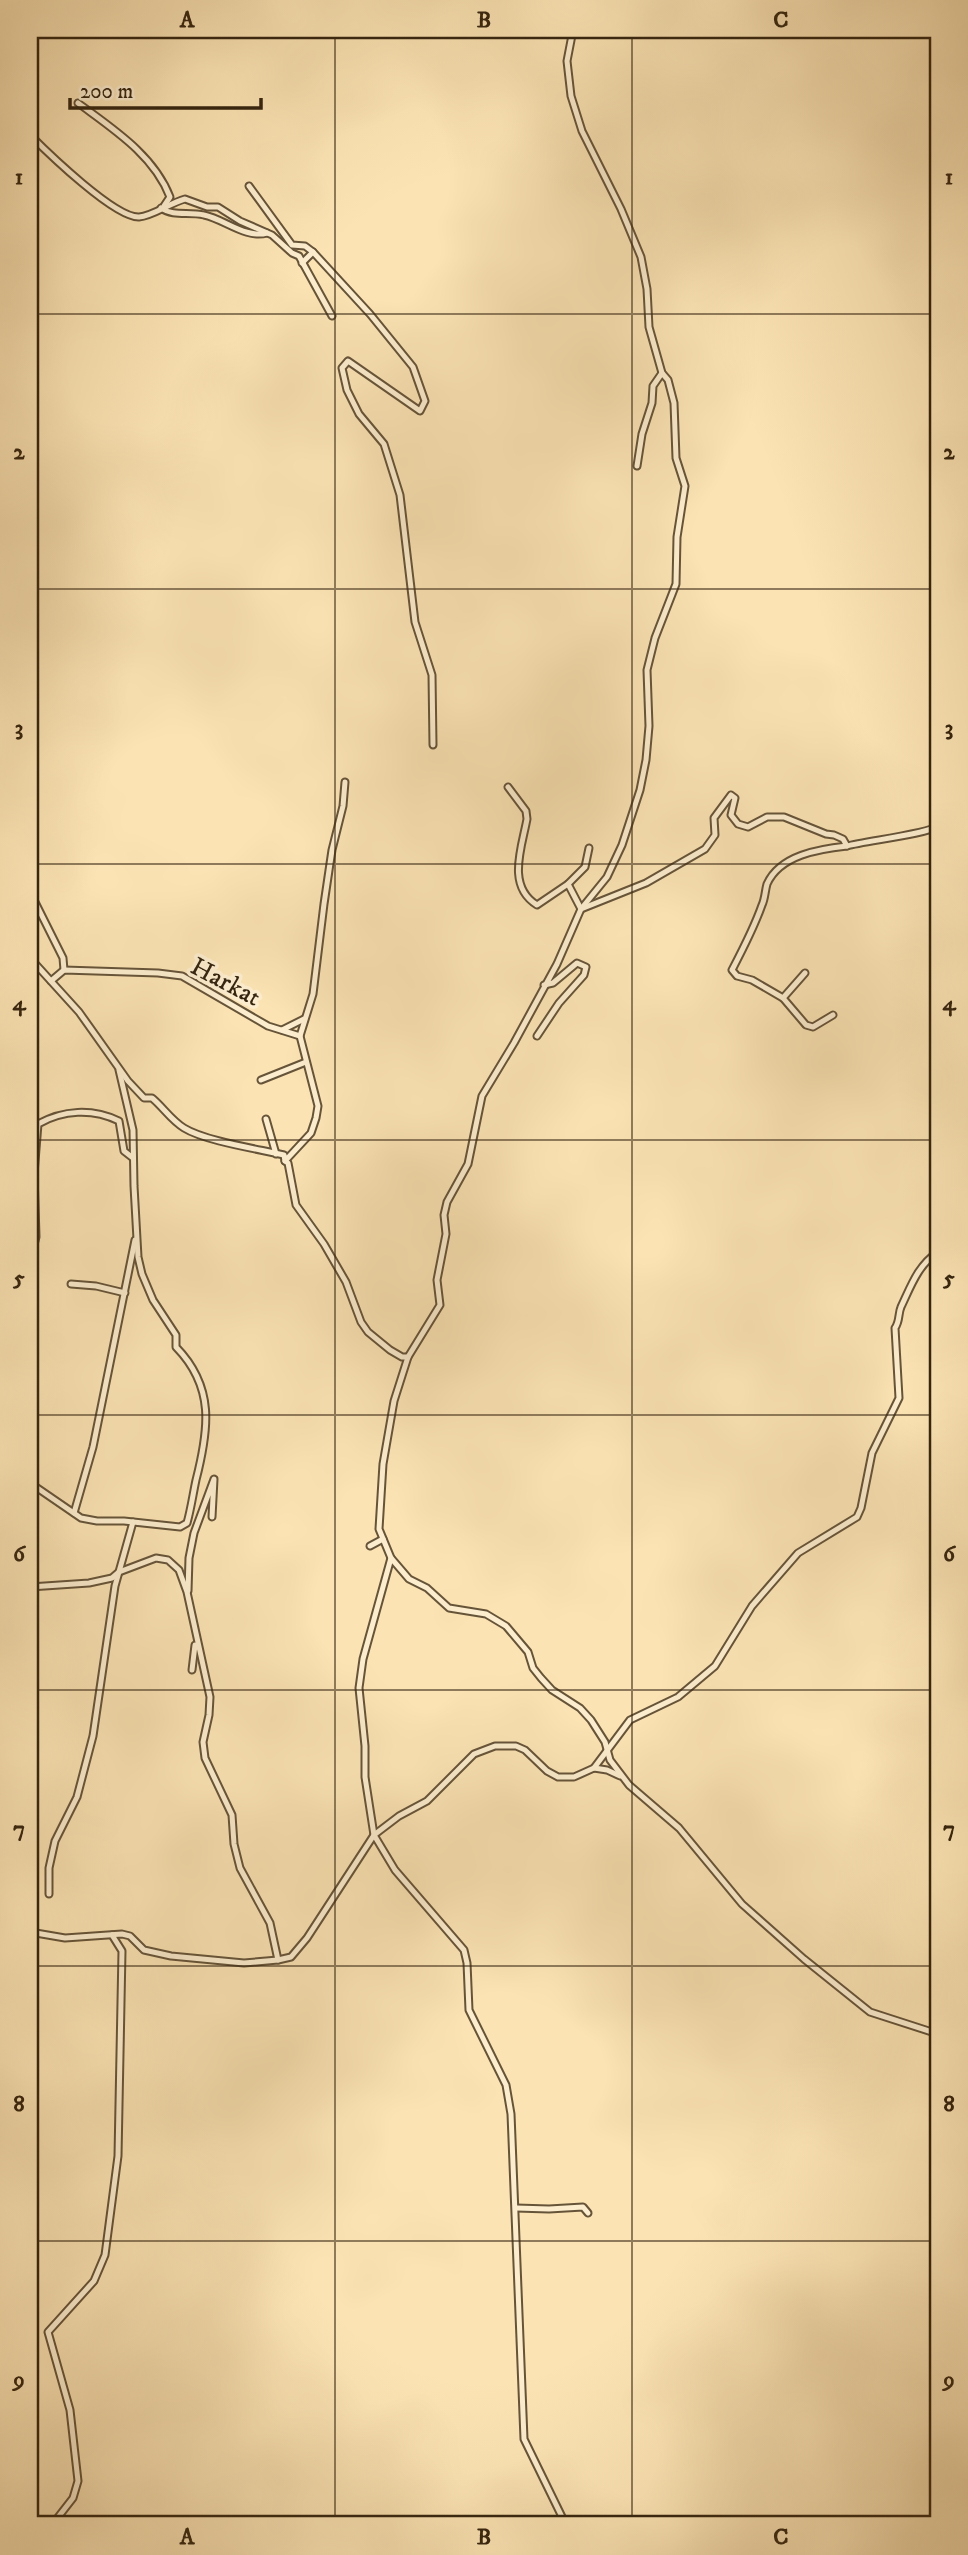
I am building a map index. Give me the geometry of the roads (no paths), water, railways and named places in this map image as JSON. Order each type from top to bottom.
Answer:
[{"type":"street","points":[[534,30],[538,33],[545,30]]},
{"type":"street","points":[[573,30],[567,61],[571,96],[582,131],[621,209],[640,257],[647,289],[649,327],[674,403],[676,458],[685,486],[677,537],[676,584],[655,638],[647,670],[649,726],[640,790],[612,868],[581,909],[519,1034],[482,1096],[468,1164],[447,1202],[444,1215],[446,1234],[437,1280],[440,1306],[408,1357],[394,1401],[383,1464],[379,1521],[391,1558],[410,1579],[427,1588],[449,1608],[486,1614],[506,1626],[528,1652],[536,1673],[552,1690],[586,1714],[607,1749],[610,1760],[623,1778],[679,1828],[742,1904],[870,2012],[938,2034]]},
{"type":"street","points":[[78,103],[130,141],[164,180],[170,197],[162,207]]},
{"type":"street","points":[[30,135],[82,184],[126,214],[142,217],[185,199],[207,207],[218,207],[240,221],[268,233],[299,256],[332,316]]},
{"type":"street","points":[[249,186],[274,218],[286,239],[292,245],[304,246],[313,252],[370,314],[413,367],[425,401],[420,411],[348,361],[342,368],[347,390],[359,414],[384,444],[400,495],[415,622],[432,675],[433,745]]},
{"type":"street","points":[[162,207],[177,214],[206,215],[258,236],[268,233]]},
{"type":"street","points":[[302,263],[313,252]]},
{"type":"street","points":[[637,466],[642,434],[652,403],[653,386],[662,373]]},
{"type":"street","points":[[938,778],[935,791],[938,807]]},
{"type":"street","points":[[285,1161],[311,1133],[316,1118],[317,1106],[300,1036],[313,994],[328,880],[343,806],[345,782]]},
{"type":"street","points":[[508,787],[526,811],[527,819],[517,867],[518,878],[526,894],[537,905],[568,884],[585,867],[589,848]]},
{"type":"street","points":[[581,909],[638,887],[705,849],[715,835],[714,818],[731,796],[735,798],[731,816],[738,824],[748,827],[767,817],[784,817],[843,839],[847,846]]},
{"type":"street","points":[[833,1015],[813,1027],[806,1025],[783,998],[752,980],[737,976],[732,970],[764,902],[767,886],[775,872],[791,860],[873,839],[928,831],[938,826]]},
{"type":"street","points":[[568,884],[581,909]]},
{"type":"street","points":[[30,892],[63,958],[64,970],[51,981]]},
{"type":"street","points":[[30,958],[84,1018],[144,1098],[152,1098],[186,1129],[210,1138],[284,1155],[296,1205],[315,1229],[346,1282],[361,1322],[368,1332],[390,1350],[402,1357],[408,1357]]},
{"type":"street","points":[[537,1036],[559,1003],[584,975],[586,967],[577,963],[553,983],[544,985]]},
{"type":"street","name":"Harkat","points":[[64,970],[182,976],[268,1026],[300,1036]]},
{"type":"street","points":[[783,998],[805,973]]},
{"type":"street","points":[[282,1030],[305,1018]]},
{"type":"street","points":[[261,1080],[306,1062]]},
{"type":"street","points":[[30,1483],[81,1518],[180,1527],[187,1523],[201,1460],[207,1414],[203,1393],[195,1371],[176,1347],[176,1335],[159,1311],[142,1274],[137,1233],[133,1130],[119,1067]]},
{"type":"street","points":[[38,1124],[72,1112],[107,1116],[119,1121],[124,1152],[133,1158]]},
{"type":"street","points":[[30,1117],[38,1124]]},
{"type":"street","points":[[267,1119],[276,1154]]},
{"type":"street","points":[[30,1261],[36,1237],[33,1185],[38,1124]]},
{"type":"street","points":[[74,1513],[93,1447],[137,1233]]},
{"type":"street","points":[[30,1932],[65,1938],[127,1935],[144,1950],[171,1956],[225,1962],[278,1960],[290,1956],[307,1938],[374,1835],[396,1818],[427,1801],[468,1759],[486,1748],[504,1745],[519,1747],[558,1777],[574,1777],[594,1768],[630,1720],[678,1697],[715,1666],[750,1610],[798,1553],[857,1517],[872,1453],[899,1398],[895,1328],[901,1308],[918,1270],[927,1259],[938,1252]]},
{"type":"street","points":[[71,1284],[96,1286],[125,1293]]},
{"type":"street","points":[[187,1594],[194,1533],[214,1479],[212,1517]]},
{"type":"street","points":[[49,1894],[49,1868],[55,1841],[78,1797],[93,1736],[119,1572],[133,1522]]},
{"type":"street","points":[[370,1546],[383,1539]]},
{"type":"street","points":[[391,1558],[363,1659],[359,1688],[365,1777],[374,1835],[395,1870],[464,1950],[469,2010],[506,2085],[511,2114],[516,2208],[524,2439],[566,2525]]},
{"type":"street","points":[[30,1587],[89,1583],[112,1578],[119,1572],[152,1559],[165,1559],[179,1570],[210,1697],[203,1742],[205,1758],[232,1815],[234,1844],[240,1868],[273,1933],[278,1960]]},
{"type":"street","points":[[192,1670],[195,1634]]},
{"type":"street","points":[[594,1768],[607,1770],[623,1778]]},
{"type":"street","points":[[52,2525],[72,2498],[78,2481],[70,2410],[48,2332],[91,2285],[100,2269],[106,2246],[118,2156],[122,1951],[112,1935]]},
{"type":"street","points":[[516,2208],[583,2207],[588,2213]]}]
